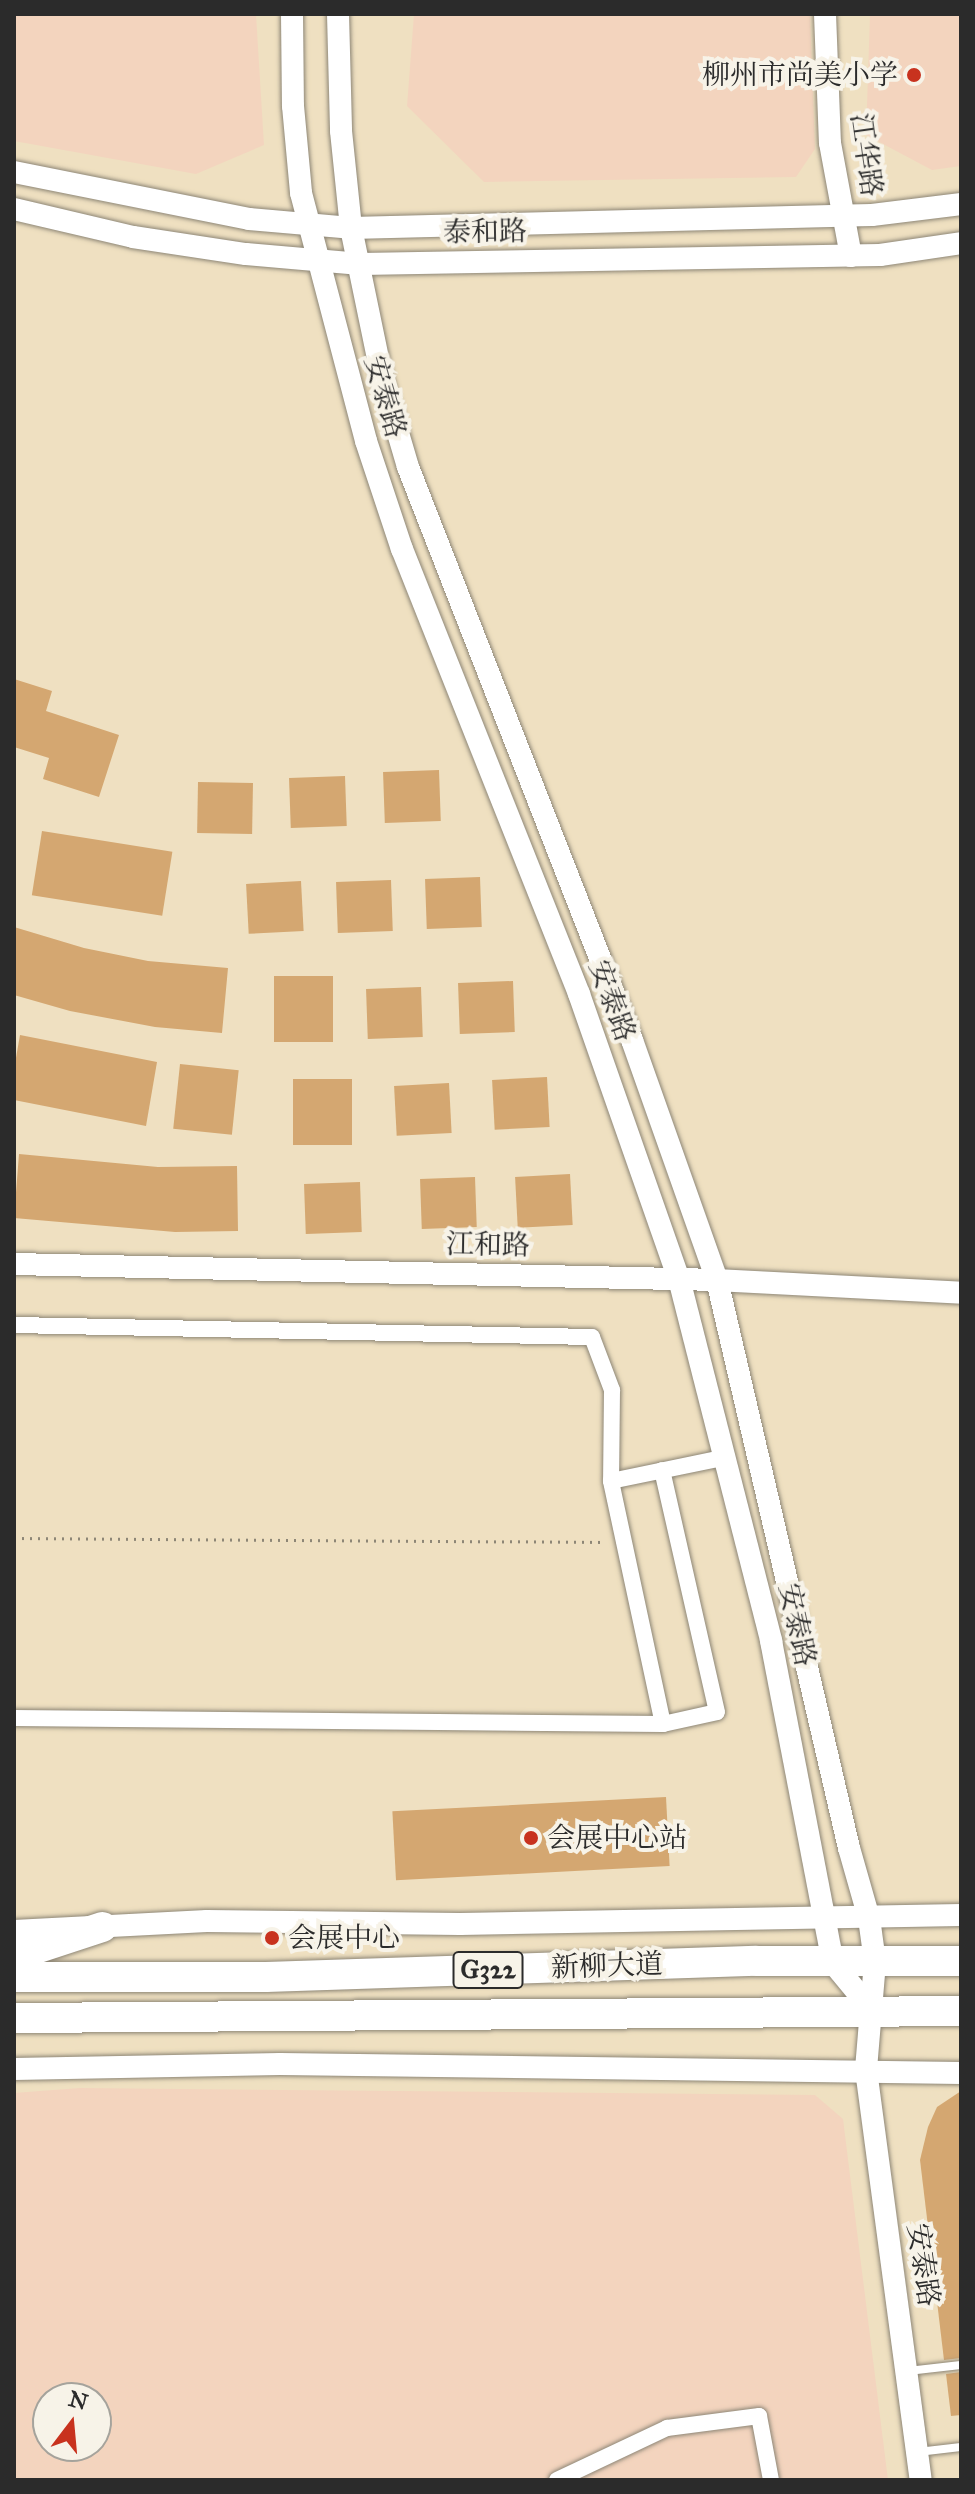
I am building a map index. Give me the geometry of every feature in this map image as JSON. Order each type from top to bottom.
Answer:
[{"type":"highway","points":[[14,1956],[102,1927]]},
{"type":"highway","name":"新柳大道","points":[[14,1977],[266,1977],[756,1961],[961,1961]]},
{"type":"highway","name":"新柳大道","points":[[14,2018],[961,2011]]},
{"type":"street","name":"安泰路","points":[[292,14],[293,106],[301,193],[366,441],[402,549],[579,994],[679,1279],[727,1457],[771,1641],[833,1963]]},
{"type":"street","name":"安泰路","points":[[338,14],[341,131],[351,228],[361,264],[369,320],[408,467],[627,1025],[717,1280],[849,1848],[869,1918],[875,1962],[866,2070],[921,2480]]},
{"type":"street","name":"江华路","points":[[825,14],[830,143],[851,256]]},
{"type":"street","name":"泰和路","points":[[14,172],[249,219],[351,228],[844,216],[961,204]]},
{"type":"street","name":"泰和路","points":[[14,209],[133,237],[246,254],[361,264],[851,256],[961,243]]},
{"type":"street","name":"江和路","points":[[14,1264],[717,1280],[961,1293]]},
{"type":"street","points":[[14,1325],[592,1337],[612,1390],[611,1481],[663,1724]]},
{"type":"street","points":[[611,1481],[727,1457]]},
{"type":"street","points":[[14,1718],[663,1724],[717,1712],[662,1470]]},
{"type":"street","points":[[14,1931],[207,1921],[460,1924],[961,1915]]},
{"type":"street","points":[[833,1963],[872,2010]]},
{"type":"street","points":[[14,2069],[280,2064],[961,2073]]},
{"type":"street","points":[[557,2480],[667,2428],[759,2416],[771,2480]]},
{"type":"lane","points":[[907,2371],[961,2365]]},
{"type":"lane","points":[[918,2452],[961,2447]]},
{"type":"path","points":[[14,1538],[624,1542]]},
{"type":"shaded area","points":[[14,14],[256,14],[264,145],[196,174],[14,141]]},
{"type":"shaded area","points":[[414,14],[810,14],[815,149],[796,177],[484,182],[407,106]]},
{"type":"shaded area","name":"柳州市尚美小学","points":[[870,14],[961,14],[961,166],[932,170],[866,135]]},
{"type":"shaded area","points":[[80,2088],[815,2095],[843,2119],[888,2480],[14,2480],[14,2093]]},
{"type":"building","points":[[14,679],[52,691],[46,711],[119,735],[99,797],[43,779],[49,758],[14,747]]},
{"type":"building","points":[[439,770],[441,821],[385,823],[383,772]]},
{"type":"building","points":[[345,776],[347,826],[291,828],[289,778]]},
{"type":"building","points":[[198,782],[253,783],[252,834],[197,833]]},
{"type":"building","points":[[42,831],[172,852],[162,916],[32,895]]},
{"type":"building","points":[[480,877],[482,927],[427,929],[425,879]]},
{"type":"building","points":[[391,880],[393,931],[338,933],[336,882]]},
{"type":"building","points":[[301,881],[304,931],[249,934],[246,884]]},
{"type":"building","points":[[14,927],[84,948],[148,961],[228,968],[222,1033],[155,1027],[70,1011],[14,995]]},
{"type":"building","points":[[274,976],[333,976],[333,1042],[274,1042]]},
{"type":"building","points":[[513,981],[515,1032],[460,1034],[458,983]]},
{"type":"building","points":[[421,987],[423,1037],[368,1039],[366,989]]},
{"type":"building","points":[[20,1035],[157,1062],[146,1126],[14,1100],[14,1069]]},
{"type":"building","points":[[180,1064],[239,1070],[232,1135],[173,1129]]},
{"type":"building","points":[[547,1077],[550,1127],[495,1130],[492,1080]]},
{"type":"building","points":[[293,1079],[352,1079],[352,1145],[293,1145]]},
{"type":"building","points":[[449,1083],[452,1133],[397,1136],[394,1086]]},
{"type":"building","points":[[19,1154],[158,1167],[237,1166],[238,1231],[175,1232],[14,1218]]},
{"type":"building","points":[[570,1174],[573,1225],[518,1228],[515,1177]]},
{"type":"building","points":[[475,1177],[477,1227],[422,1229],[420,1179]]},
{"type":"building","points":[[360,1182],[362,1232],[306,1234],[304,1184]]},
{"type":"building","name":"会展中心站","points":[[666,1797],[670,1866],[396,1880],[392,1811]]},
{"type":"building","points":[[961,2091],[961,2358],[944,2360],[920,2160],[928,2127],[937,2107]]},
{"type":"building","points":[[961,2372],[961,2415],[951,2416],[946,2374]]},
{"type":"place","name":"柳州市尚美小学","points":[[914,75]]},
{"type":"place","name":"会展中心站","points":[[531,1838]]},
{"type":"place","name":"会展中心","points":[[272,1938]]}]
